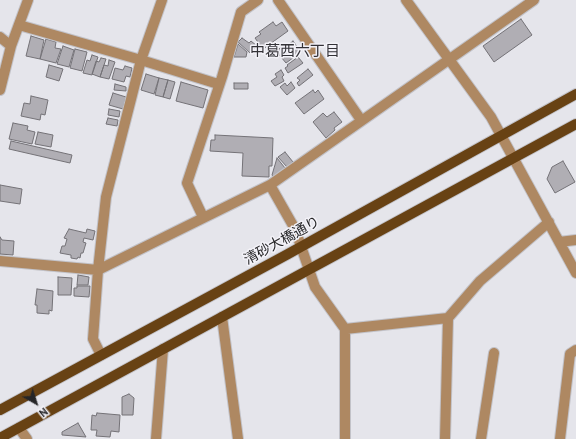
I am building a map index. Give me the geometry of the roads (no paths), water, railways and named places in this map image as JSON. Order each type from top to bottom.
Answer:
[{"type":"main road","name":"清砂大橋通り","points":[[0,410],[576,94]]},
{"type":"main road","points":[[0,438],[576,124]]},
{"type":"street","points":[[0,90],[11,46],[28,0]]},
{"type":"street","points":[[101,354],[93,340],[98,270],[106,197],[141,60],[162,0]]},
{"type":"street","points":[[203,217],[187,183],[218,84],[222,77],[241,12],[258,0]]},
{"type":"street","points":[[278,0],[361,120]]},
{"type":"street","points":[[406,0],[490,117],[576,273]]},
{"type":"street","points":[[0,261],[98,270],[270,185],[534,0]]},
{"type":"street","points":[[19,25],[218,84]]},
{"type":"street","points":[[0,37],[11,46]]},
{"type":"street","points":[[270,185],[295,230],[315,287],[345,329],[345,439]]},
{"type":"street","points":[[445,439],[448,318],[480,281],[548,222]]},
{"type":"street","points":[[559,242],[576,240]]},
{"type":"street","points":[[222,317],[238,439]]},
{"type":"street","points":[[345,329],[448,318]]},
{"type":"street","points":[[156,439],[163,349]]},
{"type":"street","points":[[560,439],[570,354],[576,350]]},
{"type":"street","points":[[481,439],[494,353]]},
{"type":"street","points":[[19,428],[27,439]]},
{"type":"district","name":"中葛西六丁目","points":[[295,52]]}]
